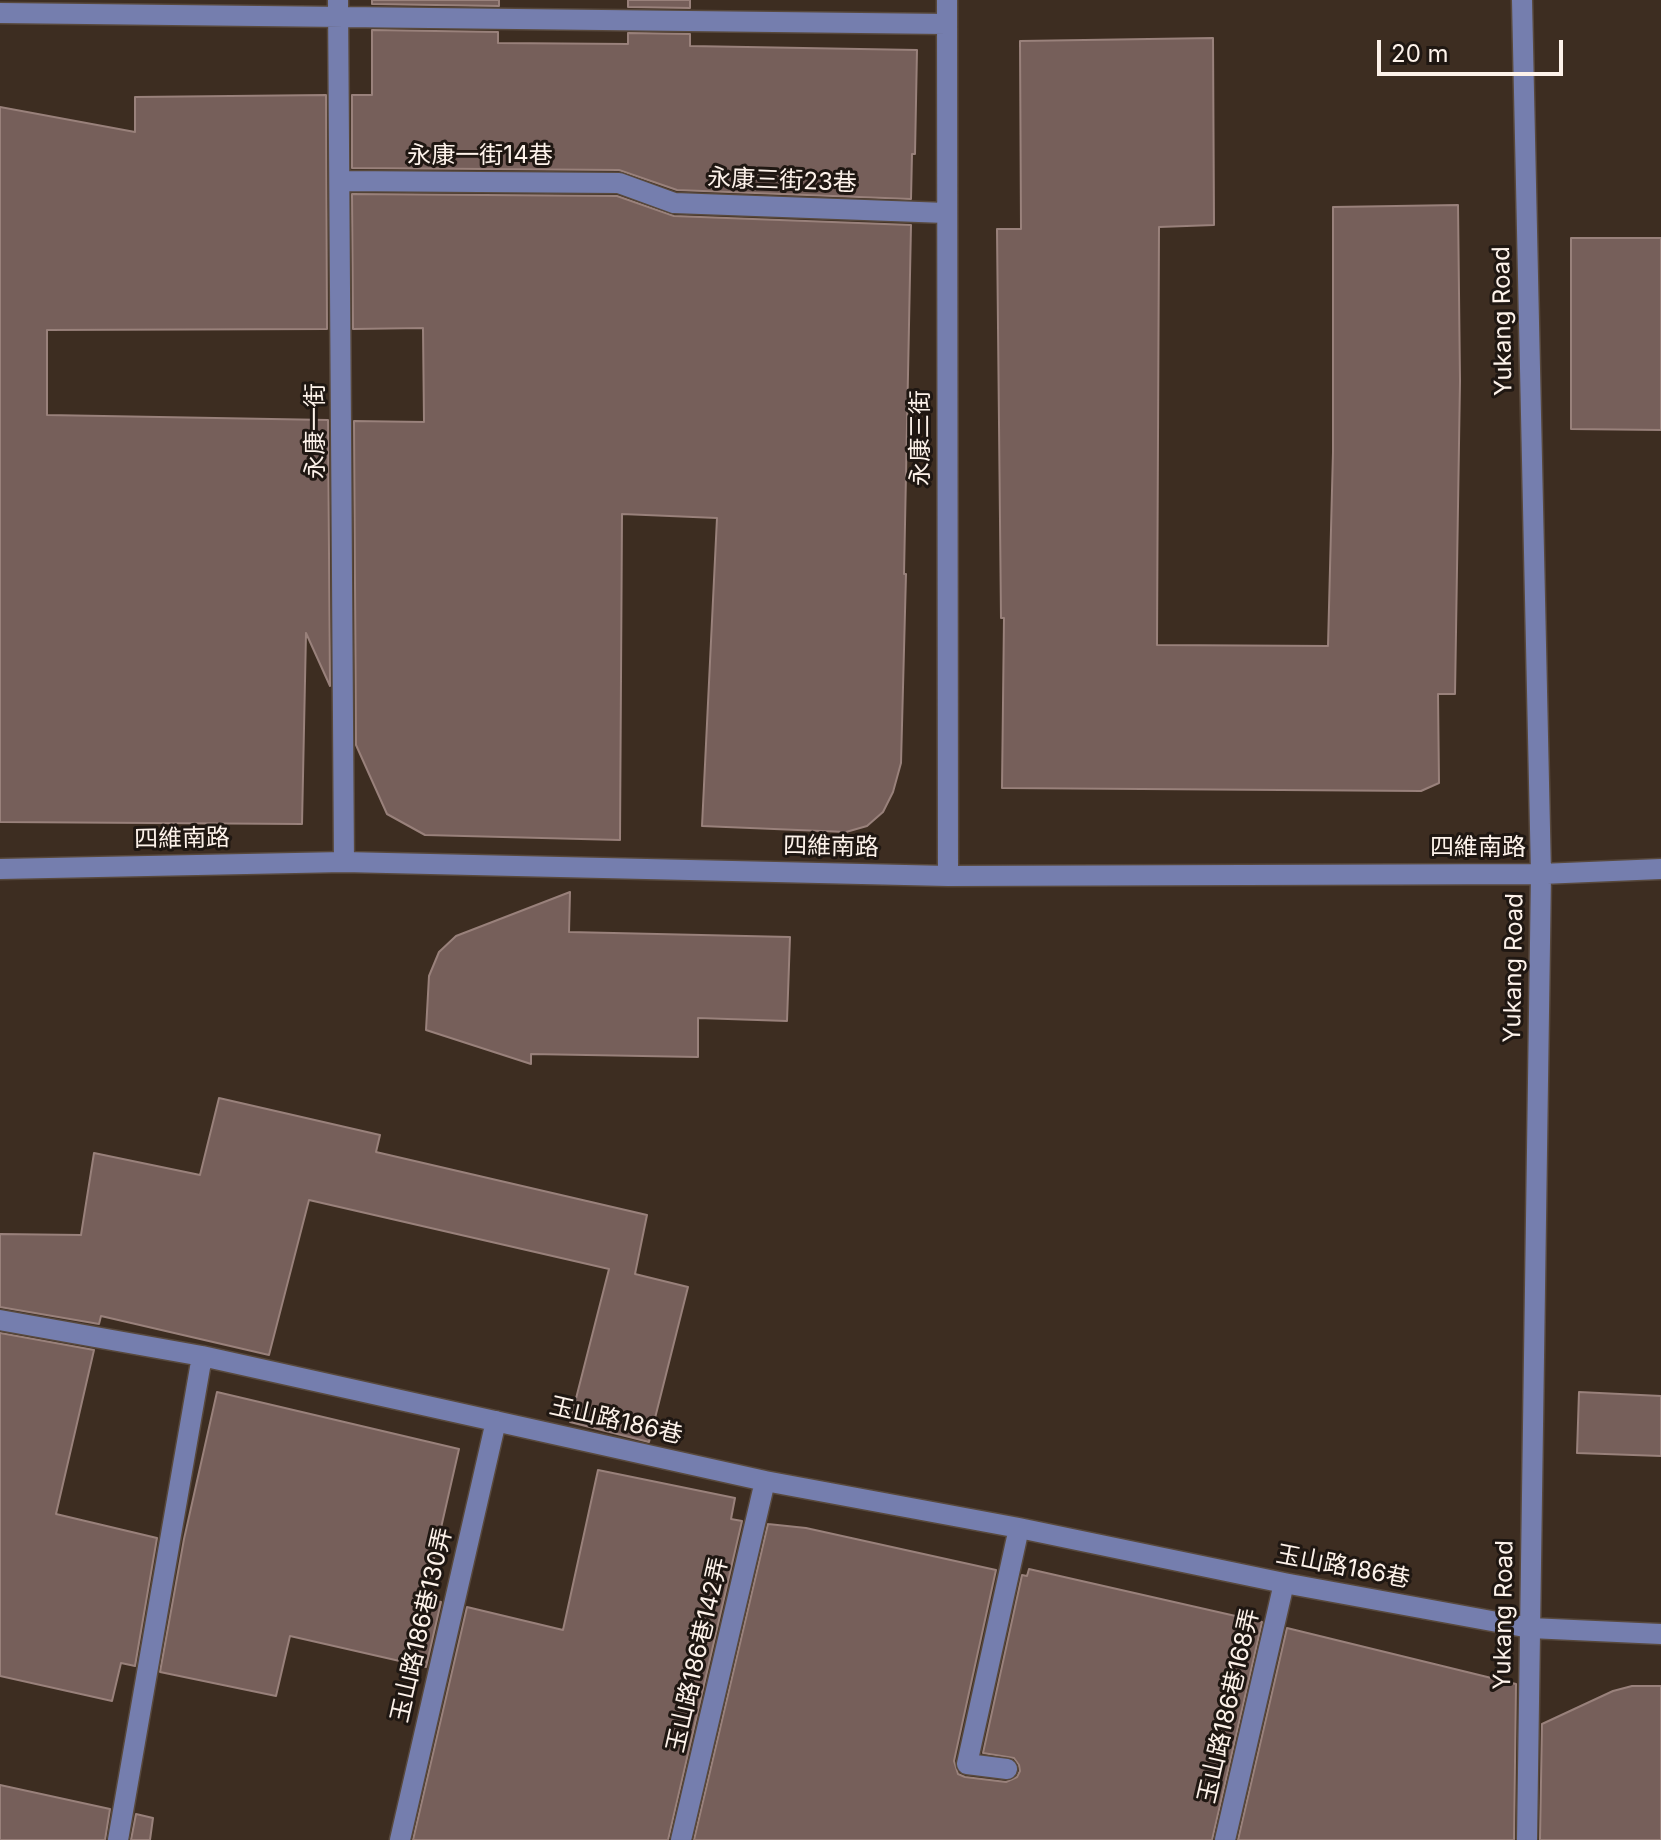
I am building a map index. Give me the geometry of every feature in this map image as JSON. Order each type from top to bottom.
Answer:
[{"type":"street","name":"永康三街","points":[[947,0],[948,876]]},
{"type":"street","name":"Yukang Road","points":[[1522,0],[1541,874],[1527,1840]]},
{"type":"street","points":[[0,13],[338,8],[946,24]]},
{"type":"street","name":"永康一街","points":[[338,8],[344,862]]},
{"type":"street","name":"永康一街14巷","points":[[341,181],[619,183]]},
{"type":"street","name":"永康三街23巷","points":[[619,183],[674,203],[946,213]]},
{"type":"street","name":"四維南路","points":[[0,869],[344,862],[948,876],[1541,874],[1661,869]]},
{"type":"street","name":"玉山路186巷","points":[[0,1320],[202,1356],[765,1481],[1019,1528],[1284,1583],[1530,1628],[1661,1634]]},
{"type":"street","points":[[118,1840],[202,1356]]},
{"type":"street","name":"玉山路186巷130弄","points":[[400,1840],[496,1421]]},
{"type":"street","name":"玉山路186巷142弄","points":[[681,1840],[765,1481]]},
{"type":"street","points":[[1007,1769],[967,1764],[1019,1528]]},
{"type":"street","name":"玉山路186巷168弄","points":[[1225,1840],[1284,1583]]},
{"type":"building","points":[[372,0],[499,0],[499,6],[372,4]]},
{"type":"building","points":[[628,0],[690,0],[690,8],[628,7]]},
{"type":"building","points":[[372,30],[498,32],[498,43],[628,44],[628,33],[690,34],[690,46],[917,50],[911,199],[677,190],[619,170],[352,168],[352,95],[372,95]]},
{"type":"building","points":[[1213,38],[1214,225],[1159,227],[1157,645],[1328,646],[1333,452],[1333,207],[1458,205],[1460,381],[1455,694],[1438,694],[1439,783],[1421,791],[1002,788],[1004,618],[1001,618],[997,229],[1021,229],[1020,41]]},
{"type":"building","points":[[326,95],[327,329],[47,330],[47,415],[328,420],[330,686],[306,633],[302,824],[0,822],[0,107],[135,132],[135,97]]},
{"type":"building","points":[[352,194],[617,196],[674,216],[911,225],[901,763],[893,792],[883,812],[867,826],[846,832],[702,826],[717,518],[622,514],[620,840],[425,835],[387,814],[356,745],[354,421],[424,422],[423,328],[353,329]]},
{"type":"building","points":[[1571,238],[1661,238],[1661,430],[1571,429]]},
{"type":"building","points":[[570,892],[569,932],[790,937],[787,1021],[698,1018],[698,1057],[531,1054],[531,1064],[426,1030],[429,976],[439,952],[456,936]]},
{"type":"building","points":[[219,1098],[380,1135],[376,1152],[647,1215],[635,1274],[688,1287],[649,1442],[570,1422],[609,1269],[309,1200],[269,1355],[101,1316],[99,1324],[0,1307],[0,1234],[81,1235],[94,1153],[200,1175]]},
{"type":"building","points":[[0,1333],[94,1350],[56,1514],[157,1538],[135,1666],[121,1663],[112,1701],[0,1676]]},
{"type":"building","points":[[217,1392],[459,1449],[425,1598],[441,1602],[426,1667],[290,1636],[276,1696],[160,1672],[184,1539]]},
{"type":"building","points":[[1579,1392],[1661,1396],[1661,1456],[1577,1453]]},
{"type":"building","points":[[598,1470],[735,1498],[731,1519],[742,1521],[668,1840],[413,1840],[467,1607],[563,1630]]},
{"type":"building","points":[[768,1524],[806,1528],[996,1570],[954,1761],[958,1774],[965,1777],[1006,1782],[1017,1777],[1020,1771],[1014,1758],[983,1753],[1022,1575],[1027,1576],[1029,1569],[1262,1622],[1212,1840],[694,1840]]},
{"type":"building","points":[[1287,1628],[1516,1684],[1514,1840],[1238,1840]]},
{"type":"building","points":[[1632,1686],[1661,1686],[1661,1840],[1540,1840],[1542,1724],[1613,1691]]},
{"type":"building","points":[[0,1785],[110,1809],[105,1840],[0,1840]]},
{"type":"building","points":[[136,1814],[153,1818],[150,1840],[131,1840]]}]
